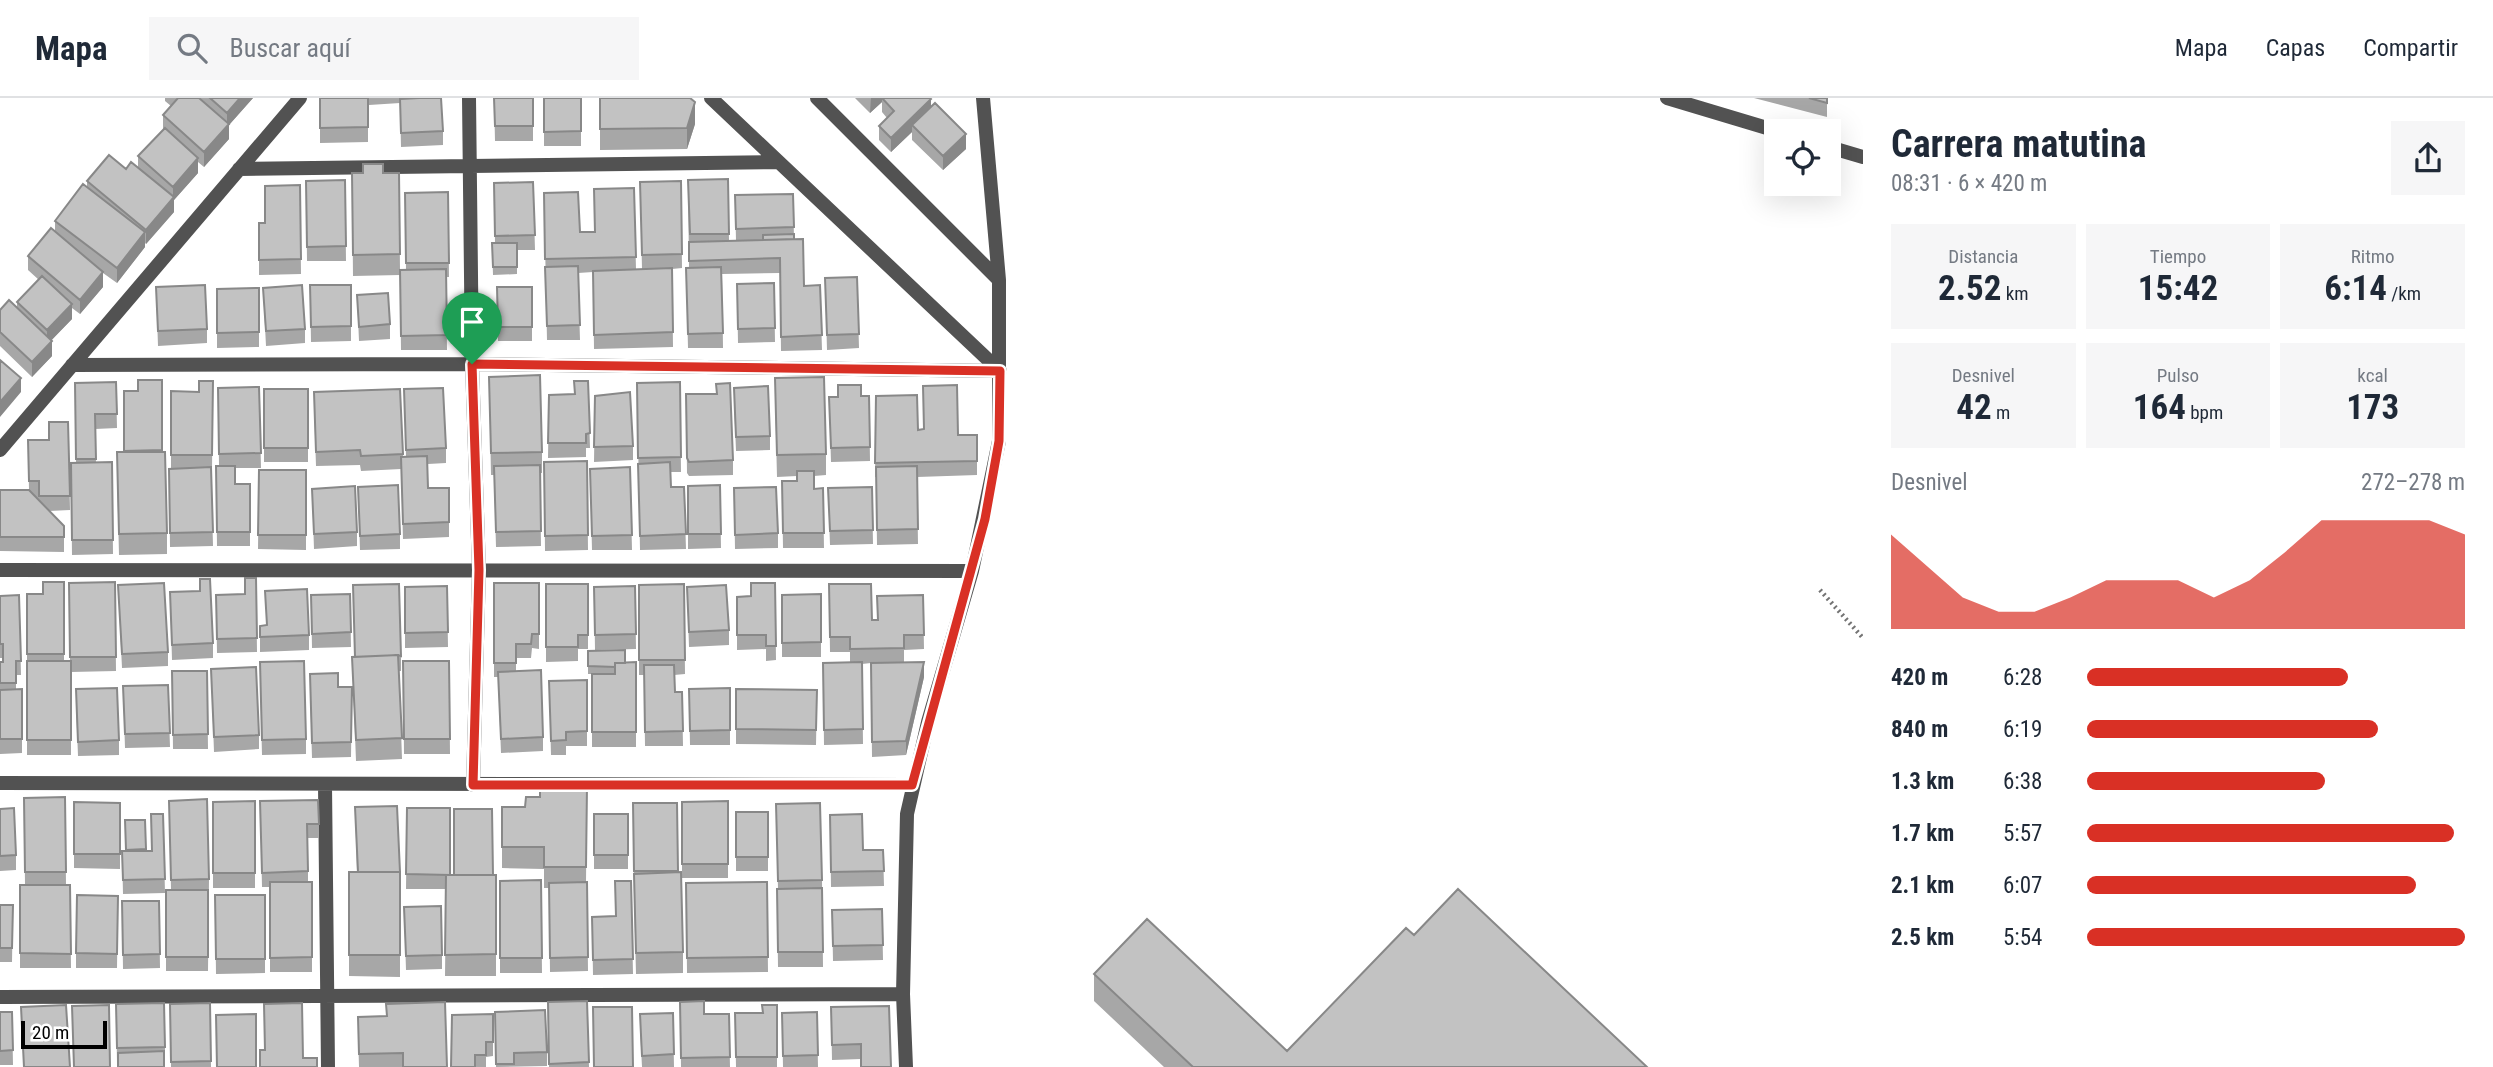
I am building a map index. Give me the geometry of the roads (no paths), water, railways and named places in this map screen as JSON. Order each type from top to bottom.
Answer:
[{"type":"street","points":[[0,450],[300,98]]},
{"type":"street","points":[[469,98],[472,364],[479,570],[473,785]]},
{"type":"street","points":[[711,98],[1000,371]]},
{"type":"street","points":[[817,98],[999,279]]},
{"type":"street","points":[[906,1067],[903,994],[907,814],[912,785],[972,571],[999,441],[999,279],[983,98]]},
{"type":"street","points":[[1667,98],[1764,127]]},
{"type":"street","points":[[1841,151],[1863,157]]},
{"type":"street","points":[[239,169],[776,162]]},
{"type":"street","points":[[72,365],[472,364],[1000,371]]},
{"type":"street","points":[[0,570],[972,571]]},
{"type":"street","points":[[0,783],[912,785]]},
{"type":"street","points":[[325,785],[328,1067]]},
{"type":"street","points":[[0,997],[903,994]]}]
